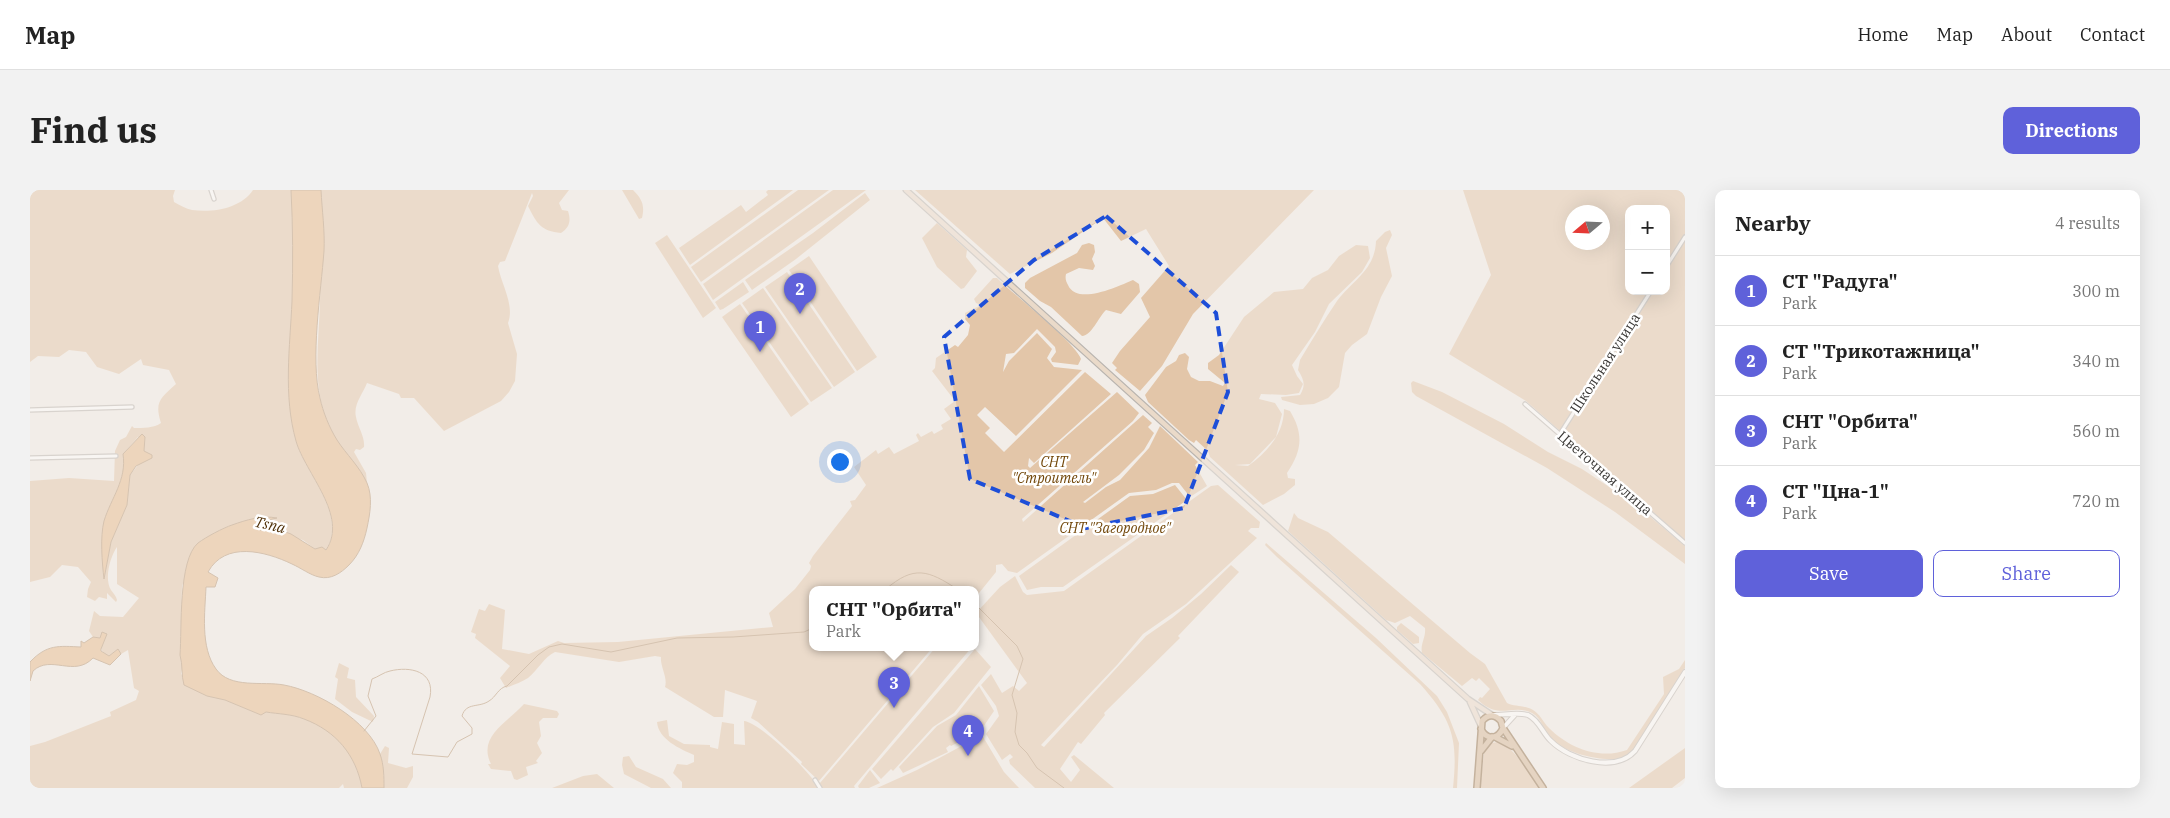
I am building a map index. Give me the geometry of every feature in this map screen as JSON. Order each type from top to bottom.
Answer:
[{"type":"main road","points":[[906,190],[1468,699],[1499,718],[1516,750],[1543,788]]},
{"type":"main road","points":[[1468,699],[1485,735],[1506,741],[1516,750]]},
{"type":"main road","points":[[1477,788],[1481,751],[1481,728],[1485,718],[1492,715]]},
{"type":"main road","points":[[1481,751],[1503,728]]},
{"type":"street","points":[[211,190],[214,199]]},
{"type":"street","points":[[1670,260],[1685,237]]},
{"type":"street","name":"Школьная улица","points":[[1560,434],[1648,295]]},
{"type":"street","name":"Цветочная улица","points":[[1525,404],[1685,543]]},
{"type":"street","points":[[30,410],[132,407]]},
{"type":"street","points":[[30,458],[116,456]]},
{"type":"street","points":[[1492,715],[1526,714],[1531,717],[1552,743],[1569,753],[1599,762],[1619,761],[1627,758],[1635,751],[1685,672]]},
{"type":"street","points":[[1503,728],[1516,715]]},
{"type":"street","points":[[815,780],[820,788]]},
{"type":"highlighted area","points":[[1106,216],[1216,313],[1228,392],[1184,508],[1086,528],[970,479],[944,337],[1034,260]]},
{"type":"green space","points":[[30,190],[175,190],[174,202],[188,209],[209,211],[234,205],[242,201],[253,190],[291,190],[293,259],[288,389],[292,424],[301,453],[329,509],[332,523],[331,537],[326,550],[315,549],[303,540],[258,530],[273,524],[262,521],[275,519],[257,518],[224,528],[198,543],[182,586],[180,655],[183,664],[181,674],[207,696],[225,700],[261,715],[265,712],[299,717],[326,730],[343,745],[355,765],[362,788],[344,788],[343,784],[339,788],[30,788],[30,746],[111,716],[110,712],[136,700],[139,691],[134,688],[128,650],[121,654],[118,649],[109,656],[106,655],[102,649],[101,638],[93,637],[89,631],[94,611],[100,616],[123,617],[139,598],[117,584],[117,547],[110,562],[108,574],[109,585],[116,597],[116,602],[107,593],[107,599],[99,597],[95,601],[87,597],[91,582],[78,567],[62,565],[50,577],[30,582],[30,481],[69,478],[114,481],[115,451],[120,440],[126,437],[132,426],[134,428],[148,427],[161,423],[158,410],[160,400],[176,384],[169,370],[143,365],[141,359],[119,374],[97,367],[86,352],[69,350],[59,357],[38,356],[30,362]],"holes":[[[138,437],[145,437],[144,451],[147,454],[130,475],[127,505],[111,542],[104,579],[102,536],[125,465],[123,454]]]},
{"type":"green space","points":[[321,190],[569,190],[559,203],[562,210],[568,211],[569,217],[568,226],[561,233],[540,226],[534,218],[528,206],[533,196],[532,193],[505,261],[500,262],[498,266],[509,302],[510,316],[508,323],[517,354],[515,381],[509,392],[501,401],[444,431],[414,398],[401,398],[399,394],[367,383],[357,403],[355,412],[364,447],[360,450],[356,449],[354,452],[366,473],[367,483],[329,426],[323,411],[320,395],[317,364]]},
{"type":"green space","points":[[622,190],[633,190],[639,196],[643,206],[642,218],[639,219]]},
{"type":"green space","points":[[768,190],[793,190],[690,265],[679,248],[741,205],[746,212],[768,195],[766,192]]},
{"type":"green space","points":[[798,190],[829,190],[701,282],[691,267]]},
{"type":"green space","points":[[833,190],[866,190],[713,300],[703,284]]},
{"type":"green space","points":[[915,190],[1314,190],[1193,314],[1162,366],[1140,391],[1115,370],[1117,368],[1112,363],[1150,317],[1141,298],[1169,266],[1146,229],[1121,241],[1103,218],[1052,253],[1010,274]]},
{"type":"green space","points":[[1463,190],[1685,190],[1685,541],[1526,401],[1449,354],[1491,275]]},
{"type":"green space","points":[[865,193],[870,200],[796,259],[752,290],[745,280],[813,233]]},
{"type":"green space","points":[[937,223],[967,250],[966,257],[977,271],[964,288],[961,289],[937,267],[922,238]]},
{"type":"green space","points":[[1390,230],[1392,235],[1386,248],[1392,276],[1381,297],[1367,334],[1345,353],[1339,387],[1328,398],[1314,404],[1300,405],[1282,400],[1281,397],[1300,395],[1304,385],[1298,370],[1300,360],[1337,301],[1372,260],[1376,241],[1385,232]]},
{"type":"green space","points":[[667,235],[716,308],[703,318],[655,243]]},
{"type":"green space","points":[[1089,243],[1094,245],[1095,252],[1092,259],[1095,266],[1093,270],[1079,268],[1066,274],[1068,285],[1073,291],[1080,294],[1099,293],[1133,280],[1139,284],[1140,292],[1121,314],[1106,310],[1089,333],[1082,336],[1051,307],[1040,301],[1025,288],[1025,283],[1030,278],[1077,253],[1082,245]]},
{"type":"green space","points":[[1356,245],[1368,246],[1370,258],[1362,272],[1329,304],[1315,332],[1292,365],[1303,384],[1299,393],[1286,395],[1261,394],[1259,399],[1275,403],[1282,414],[1276,437],[1281,426],[1284,409],[1290,411],[1298,427],[1299,435],[1296,457],[1287,473],[1288,478],[1295,479],[1295,485],[1284,494],[1263,505],[1210,457],[1208,451],[1196,440],[1194,443],[1189,440],[1148,402],[1145,395],[1166,367],[1176,361],[1179,355],[1185,353],[1189,357],[1187,369],[1191,377],[1199,381],[1210,381],[1223,386],[1225,383],[1208,369],[1208,363],[1219,355],[1244,317],[1274,292],[1303,289],[1312,278],[1328,270],[1339,256]],"holes":[[[1276,437],[1262,455],[1248,466],[1235,465],[1250,464]]]},
{"type":"green space","points":[[809,256],[877,357],[857,371],[789,270]]},
{"type":"green space","points":[[787,272],[855,372],[834,387],[765,287]]},
{"type":"green space","name":"CНТ \"Строитель\"","points":[[993,278],[997,278],[1068,342],[1081,359],[1078,365],[1052,362],[1051,359],[1056,352],[1055,347],[1037,329],[1014,353],[1006,354],[1003,372],[1009,361],[1037,333],[1052,349],[1047,358],[1054,367],[1082,370],[1016,436],[985,407],[977,415],[990,428],[985,433],[1004,452],[1085,372],[1111,394],[1034,463],[1029,458],[1028,466],[1030,468],[1117,392],[1139,413],[1133,421],[1022,519],[1023,522],[1143,415],[1152,423],[1148,427],[1154,433],[1144,450],[1119,475],[1083,502],[1085,503],[1106,487],[1120,480],[1149,448],[1160,426],[1198,462],[1195,465],[1207,486],[1190,497],[1179,483],[1172,483],[1156,490],[1129,493],[1017,573],[1008,571],[1002,564],[996,565],[996,572],[979,593],[979,586],[809,586],[809,651],[930,651],[819,781],[801,764],[802,762],[758,722],[751,718],[757,701],[725,690],[723,717],[714,717],[665,687],[666,680],[661,657],[655,656],[619,662],[555,652],[528,678],[506,688],[500,678],[510,666],[475,638],[476,634],[471,632],[479,609],[485,611],[489,604],[505,610],[502,649],[529,654],[558,641],[564,643],[618,642],[773,627],[769,613],[795,589],[810,570],[811,566],[809,563],[813,556],[852,506],[850,501],[855,500],[866,485],[854,467],[876,450],[878,454],[889,447],[894,454],[919,441],[916,435],[918,433],[921,437],[932,431],[934,434],[943,429],[941,425],[951,419],[944,409],[955,401],[932,371],[935,368],[936,358],[955,345],[958,347],[968,335],[970,325],[965,319],[965,313],[981,305],[976,303],[974,299]]},
{"type":"green space","points":[[743,282],[749,292],[720,310],[715,302]]},
{"type":"green space","points":[[763,288],[832,388],[811,402],[742,303]]},
{"type":"green space","points":[[740,304],[809,404],[791,417],[722,317]]},
{"type":"green space","points":[[1413,381],[1442,392],[1504,424],[1548,452],[1582,469],[1635,504],[1685,546],[1685,564],[1615,512],[1547,468],[1416,396],[1412,392],[1411,383]]},
{"type":"green space","name":"СНТ \"Загородное\"","points":[[1175,485],[1187,500],[1063,587],[1041,587],[1027,590],[1019,576],[1130,496],[1153,494]]},
{"type":"green space","points":[[1218,485],[1260,522],[1259,528],[1251,528],[1248,531],[1257,538],[1186,604],[1143,634],[1117,665],[1041,745],[1044,747],[1146,636],[1201,594],[1231,565],[1239,572],[1178,636],[1180,638],[1104,713],[1105,715],[1081,744],[1078,742],[1060,769],[1071,782],[1080,770],[1071,757],[1074,755],[1114,788],[1035,788],[1010,764],[1009,760],[1013,757],[1010,754],[1002,760],[986,734],[999,716],[996,706],[981,685],[991,674],[1002,693],[1013,686],[1019,691],[1027,683],[979,617],[979,610],[1000,587],[1015,576],[1023,592],[1027,595],[1064,591],[1211,486]]},
{"type":"green space","points":[[1294,513],[1298,518],[1328,532],[1485,664],[1507,703],[1533,710],[1557,735],[1585,750],[1606,754],[1627,750],[1664,694],[1663,677],[1679,669],[1685,660],[1685,668],[1636,747],[1628,755],[1617,759],[1608,759],[1576,753],[1558,745],[1552,740],[1538,718],[1532,713],[1525,710],[1499,711],[1486,706],[1478,700],[1490,689],[1479,678],[1476,681],[1472,678],[1462,686],[1422,653],[1425,628],[1410,616],[1395,623],[1386,620],[1288,531]]},
{"type":"green space","points":[[1266,543],[1376,638],[1437,696],[1447,712],[1459,743],[1457,788],[1453,788],[1455,756],[1451,732],[1440,709],[1431,697],[1420,684],[1277,557],[1265,545]]},
{"type":"green space","points":[[1401,623],[1419,637],[1419,643],[1413,644],[1397,630]]},
{"type":"green space","points":[[933,651],[969,651],[854,786],[855,788],[821,788],[820,783]]},
{"type":"green space","points":[[973,651],[977,651],[991,667],[954,713],[933,727],[893,771],[891,769],[881,779],[872,769]]},
{"type":"green space","points":[[339,663],[349,668],[347,678],[355,680],[356,697],[374,716],[373,722],[352,712],[335,699],[338,679],[335,677]]},
{"type":"green space","points":[[979,686],[994,711],[981,730],[950,745],[946,748],[948,752],[903,773],[899,767],[937,726],[956,715]]},
{"type":"green space","points":[[524,704],[557,711],[559,714],[557,718],[543,718],[539,722],[541,736],[537,743],[542,753],[536,761],[538,763],[526,767],[528,775],[517,780],[514,779],[511,771],[491,769],[488,764],[491,764],[488,745],[496,730]]},
{"type":"green space","points":[[667,720],[669,736],[684,744],[710,745],[710,747],[718,749],[722,722],[734,724],[734,744],[745,745],[744,721],[752,724],[785,750],[807,772],[819,788],[682,788],[682,782],[673,773],[677,764],[687,765],[694,762],[694,755],[671,743],[661,733],[657,722]]},
{"type":"green space","points":[[982,735],[1004,772],[1019,788],[877,788],[917,770]]},
{"type":"green space","points":[[1498,742],[1516,755],[1539,788],[1480,788],[1484,753],[1490,743]]},
{"type":"green space","points":[[385,746],[389,748],[388,763],[406,768],[413,766],[413,777],[407,788],[384,788],[384,773],[380,754]]},
{"type":"green space","points":[[1685,748],[1685,778],[1672,788],[1629,788]]},
{"type":"green space","points":[[629,756],[636,767],[663,779],[671,788],[651,788],[624,774],[623,757]]},
{"type":"green space","points":[[870,770],[880,783],[869,788],[859,788],[858,786]]},
{"type":"green space","points":[[597,774],[614,788],[552,788],[583,776]]},
{"type":"water","name":"Tsna","points":[[291,190],[321,190],[324,251],[317,325],[317,382],[323,409],[331,430],[361,472],[369,488],[370,511],[368,523],[363,543],[356,557],[343,571],[332,577],[323,578],[316,576],[281,559],[258,553],[235,552],[215,562],[208,572],[218,578],[215,587],[206,587],[206,640],[211,660],[222,675],[238,682],[276,684],[297,688],[326,701],[353,719],[365,730],[380,754],[384,788],[362,788],[355,765],[343,746],[335,737],[315,724],[290,715],[266,712],[261,715],[225,700],[207,696],[184,685],[183,681],[180,655],[182,596],[187,564],[198,543],[228,526],[266,517],[277,518],[264,521],[275,524],[260,530],[280,530],[291,534],[315,549],[322,547],[326,550],[332,537],[329,509],[301,453],[292,424],[288,389],[293,259]]},
{"type":"water","points":[[142,434],[145,437],[144,451],[152,455],[152,458],[136,466],[130,475],[127,505],[111,542],[104,579],[102,542],[104,521],[121,481],[124,463],[123,454]]},
{"type":"water","points":[[102,632],[107,634],[101,651],[109,656],[118,649],[121,654],[110,665],[93,658],[86,664],[78,666],[40,666],[33,671],[30,681],[30,662],[36,656],[54,647],[81,647],[81,641],[84,643],[93,637],[100,638]]},
{"type":"waterway","points":[[890,586],[913,573],[929,574],[952,586]]},
{"type":"waterway","points":[[979,608],[1017,646],[1023,659],[1012,695],[1017,713],[1015,732],[1019,745],[1037,768],[1064,788]]},
{"type":"waterway","points":[[364,731],[376,716],[368,696],[372,679],[390,671],[405,669],[419,672],[429,681],[431,688],[430,697],[412,754],[448,757],[457,742],[472,734],[472,728],[462,716],[464,712],[470,707],[485,703],[491,699],[549,647],[562,644],[611,652],[677,638],[733,637],[804,632],[809,630]]},
{"type":"place","name":"СТ \"Трикотажница\"","points":[[800,314]]},
{"type":"place","name":"СТ \"Радуга\"","points":[[760,352]]},
{"type":"place","name":"CНТ \"Орбита\"","points":[[894,708]]},
{"type":"place","name":"СТ \"Цна-1\"","points":[[968,756]]}]
